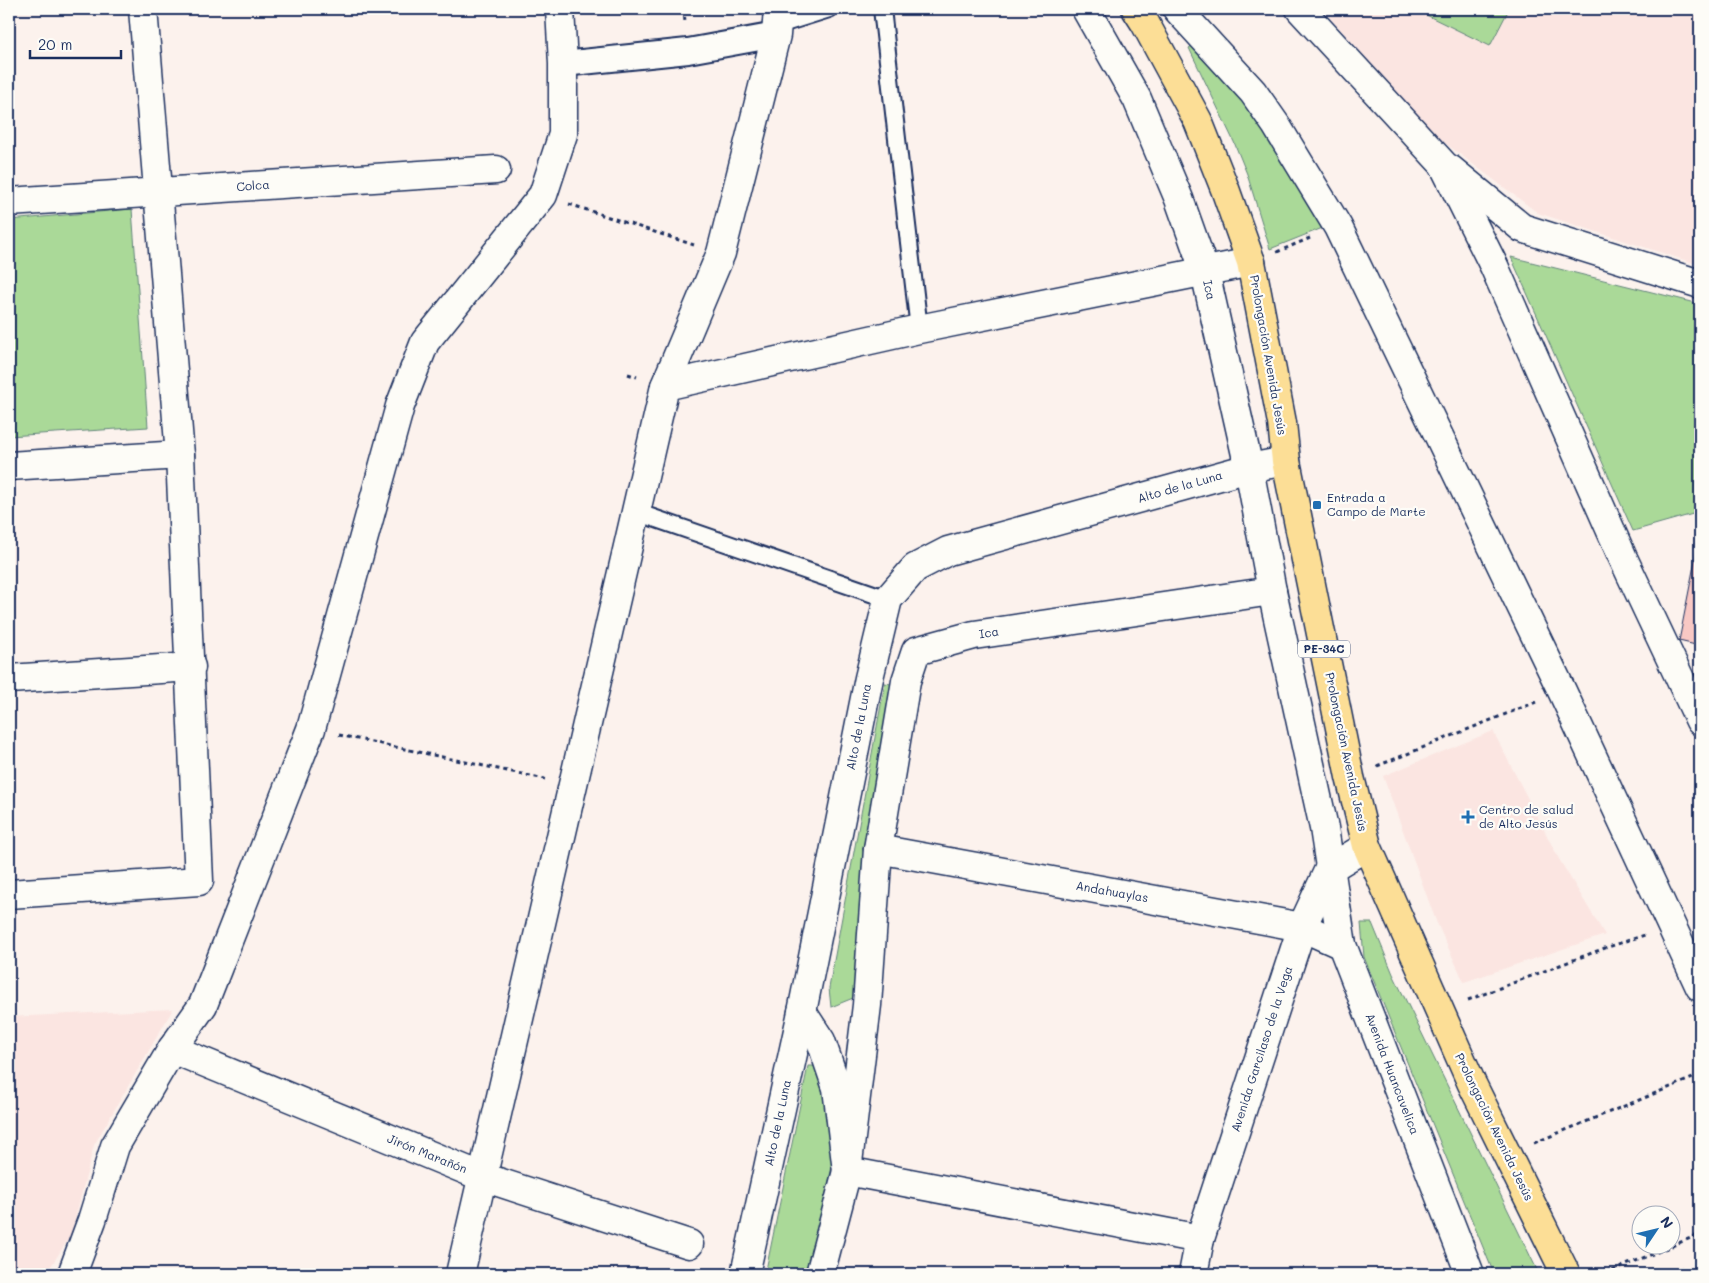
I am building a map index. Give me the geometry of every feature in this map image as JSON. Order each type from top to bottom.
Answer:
[{"type":"main road","name":"Prolongación Avenida Jesús","points":[[1136,9],[1198,121],[1226,189],[1251,262],[1282,423],[1286,461],[1342,740],[1367,846],[1472,1084],[1566,1274]]},
{"type":"street","points":[[9,894],[200,881],[180,456],[143,9]]},
{"type":"street","points":[[72,1274],[92,1220],[115,1146],[172,1049],[203,1005],[311,729],[400,406],[425,342],[543,195],[563,134],[560,9]]},
{"type":"street","name":"Ica","points":[[1086,9],[1137,99],[1179,199],[1205,272],[1249,468],[1272,591],[1324,828],[1330,869]]},
{"type":"street","points":[[1177,9],[1252,92],[1276,125],[1338,227],[1562,691],[1700,987]]},
{"type":"street","points":[[1300,9],[1443,164],[1522,228],[1700,284]]},
{"type":"street","points":[[562,64],[688,51],[777,23]]},
{"type":"street","points":[[460,1274],[665,386],[721,253],[777,23]]},
{"type":"street","points":[[1443,164],[1494,266],[1590,485],[1700,721]]},
{"type":"street","name":"Colca","points":[[9,202],[496,170]]},
{"type":"street","points":[[665,386],[919,329],[1251,262]]},
{"type":"street","points":[[9,466],[180,456]]},
{"type":"street","name":"Alto de la Luna","points":[[745,1274],[802,1012],[869,678],[888,599],[915,568],[948,551],[1249,468],[1286,461]]},
{"type":"street","name":"Ica","points":[[878,849],[906,680],[916,650],[974,636],[1272,591]]},
{"type":"street","points":[[9,679],[191,667]]},
{"type":"street","points":[[1330,869],[1367,846]]},
{"type":"street","points":[[820,1274],[847,1172],[866,1005],[878,849]]},
{"type":"street","name":"Andahuaylas","points":[[878,849],[1302,927],[1342,945]]},
{"type":"street","name":"Avenida Garcilaso de la Vega","points":[[1194,1274],[1200,1239],[1302,927],[1330,869]]},
{"type":"street","name":"Avenida Huancavelica","points":[[1330,869],[1342,945],[1470,1274]]},
{"type":"street","points":[[802,1012],[821,1041],[837,1088],[847,1172]]},
{"type":"street","name":"Jirón Marañón","points":[[172,1049],[483,1177],[689,1244]]},
{"type":"street","points":[[847,1172],[1200,1239]]},
{"type":"lane","points":[[777,23],[829,9]]},
{"type":"lane","points":[[882,9],[919,329]]},
{"type":"lane","points":[[636,512],[888,599]]},
{"type":"path","points":[[543,195],[721,253]]},
{"type":"path","points":[[1251,262],[1338,227]]},
{"type":"path","points":[[1370,769],[1562,691]]},
{"type":"path","points":[[311,729],[573,785]]},
{"type":"path","points":[[1467,1000],[1605,948],[1671,926]]},
{"type":"path","points":[[1534,1143],[1700,1075]]},
{"type":"path","points":[[1605,1274],[1700,1234]]},
{"type":"shaded area","points":[[1322,9],[1700,9],[1700,265],[1538,213],[1437,137]]},
{"type":"shaded area","name":"Centro de salud de Alto Jesús","points":[[1493,731],[1559,859],[1605,935],[1464,982],[1436,921],[1383,776]]},
{"type":"shaded area","points":[[173,1009],[94,1145],[71,1235],[46,1274],[9,1274],[9,1017]]},
{"type":"green space","points":[[1414,9],[1509,9],[1490,46]]},
{"type":"green space","points":[[1194,44],[1236,91],[1272,138],[1325,227],[1270,249],[1247,174],[1234,142],[1189,48]]},
{"type":"green space","points":[[132,209],[148,427],[9,436],[9,220]]},
{"type":"green space","points":[[1511,257],[1700,304],[1700,512],[1633,531]]},
{"type":"green space","points":[[885,683],[897,685],[858,996],[831,1007],[829,988]]},
{"type":"green space","points":[[1361,923],[1372,923],[1393,974],[1539,1274],[1494,1274],[1364,957]]},
{"type":"green space","points":[[808,1066],[814,1066],[823,1084],[833,1162],[808,1274],[784,1274],[766,1270]]},
{"type":"building","points":[[1697,550],[1700,551],[1700,646],[1679,641]]},
{"type":"building","points":[[1682,1267],[1686,1274],[1668,1274]]},
{"type":"place","name":"Entrada a Campo de Marte","points":[[1317,505]]},
{"type":"place","name":"Centro de salud de Alto Jesús","points":[[1468,817]]}]
